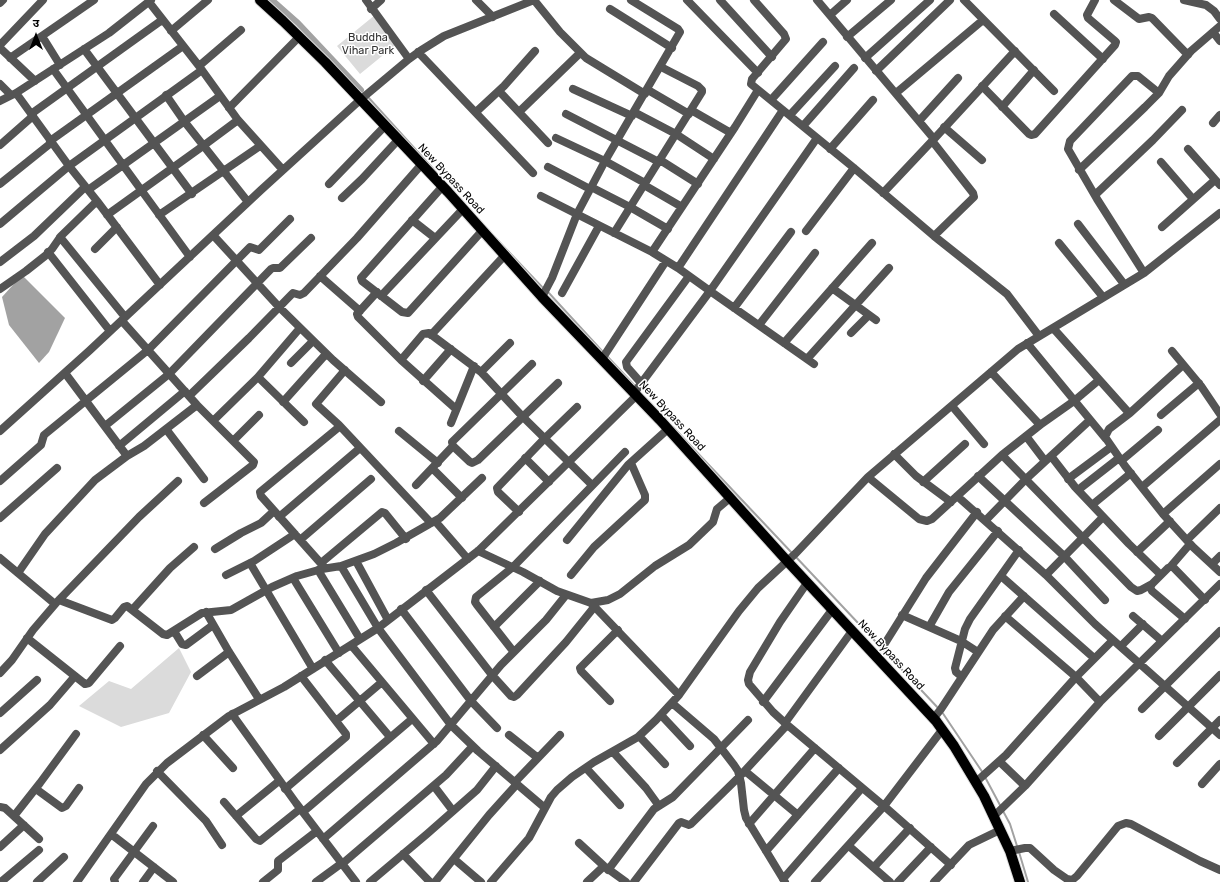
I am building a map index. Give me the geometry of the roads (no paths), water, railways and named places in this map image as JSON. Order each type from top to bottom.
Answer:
[{"type":"main road","name":"New Bypass Road","points":[[260,0],[299,36],[422,165],[505,255],[545,291],[638,390],[668,430],[730,498],[792,558],[807,583],[832,610],[937,714],[942,730],[966,764],[980,779],[999,811],[1000,830],[1010,851],[1020,882]]},
{"type":"street","points":[[0,3],[3,0]]},
{"type":"street","points":[[0,45],[43,0]]},
{"type":"street","points":[[10,58],[94,0]]},
{"type":"street","points":[[171,31],[208,0]]},
{"type":"street","points":[[366,0],[371,9],[409,58]]},
{"type":"street","points":[[371,9],[381,0]]},
{"type":"street","points":[[476,0],[493,17]]},
{"type":"street","points":[[514,0],[520,6]]},
{"type":"street","points":[[0,431],[65,373],[248,202],[360,100],[409,58],[444,36],[534,0],[556,28],[580,53],[599,66],[646,92],[731,133]]},
{"type":"street","points":[[545,291],[577,214],[590,188],[680,32],[631,0]]},
{"type":"street","points":[[687,0],[758,73]]},
{"type":"street","points":[[720,0],[772,57]]},
{"type":"street","points":[[754,0],[786,36],[785,42],[752,79],[751,84],[934,236],[1007,294],[1039,336]]},
{"type":"street","points":[[817,0],[919,121],[934,140],[933,142],[974,195],[972,199],[934,236]]},
{"type":"street","points":[[830,16],[847,0]]},
{"type":"street","points":[[847,37],[890,0]]},
{"type":"street","points":[[865,58],[930,0]]},
{"type":"street","points":[[876,71],[950,0]]},
{"type":"street","points":[[964,0],[1054,91]]},
{"type":"street","points":[[982,86],[1029,134],[1034,135],[1103,59],[1116,42],[1088,18],[1095,0]]},
{"type":"street","points":[[1114,0],[1139,19],[1148,17],[1152,18],[1188,55]]},
{"type":"street","points":[[1184,0],[1206,5],[1220,19]]},
{"type":"street","points":[[0,100],[14,94],[84,49],[150,1],[162,20],[201,68],[228,108],[260,146],[284,170]]},
{"type":"street","points":[[610,9],[672,48]]},
{"type":"street","points":[[1054,14],[1103,59]]},
{"type":"street","points":[[0,144],[32,115],[162,20]]},
{"type":"street","points":[[896,93],[983,20]]},
{"type":"street","points":[[1079,170],[1159,93],[1169,76],[1188,55],[1220,26]]},
{"type":"street","points":[[0,224],[69,166],[201,68],[241,30]]},
{"type":"street","points":[[1214,32],[1220,41]]},
{"type":"street","points":[[42,36],[67,89],[190,257]]},
{"type":"street","points":[[228,108],[299,36]]},
{"type":"street","points":[[771,100],[823,42]]},
{"type":"street","points":[[0,184],[85,115],[183,46]]},
{"type":"street","points":[[0,48],[34,81]]},
{"type":"street","points":[[84,49],[192,194]]},
{"type":"street","points":[[476,112],[499,91],[535,51]]},
{"type":"street","points":[[883,193],[934,140],[1014,51]]},
{"type":"street","points":[[418,52],[533,173]]},
{"type":"street","points":[[519,112],[580,53]]},
{"type":"street","points":[[790,115],[836,66]]},
{"type":"street","points":[[614,233],[660,161],[702,90],[698,86],[661,67]]},
{"type":"street","points":[[803,126],[854,68]]},
{"type":"street","points":[[1002,107],[1034,70]]},
{"type":"street","points":[[1144,273],[1094,195],[1069,154],[1068,149],[1069,144],[1132,76],[1138,76],[1159,93]]},
{"type":"street","points":[[919,121],[958,78]]},
{"type":"street","points":[[0,84],[14,94],[32,115],[160,285]]},
{"type":"street","points":[[573,88],[676,134],[714,159]]},
{"type":"street","points":[[652,252],[698,184],[758,90]]},
{"type":"street","points":[[499,91],[548,143]]},
{"type":"street","points":[[166,95],[184,122],[248,202]]},
{"type":"street","points":[[0,262],[34,236],[86,188],[123,166],[220,96]]},
{"type":"street","points":[[830,149],[873,100]]},
{"type":"street","points":[[678,268],[783,110]]},
{"type":"street","points":[[1094,195],[1153,140],[1182,110]]},
{"type":"street","points":[[566,114],[660,161],[698,184]]},
{"type":"street","points":[[1213,123],[1220,115]]},
{"type":"street","points":[[107,215],[238,120]]},
{"type":"street","points":[[329,184],[385,126]]},
{"type":"street","points":[[944,128],[982,160]]},
{"type":"street","points":[[556,138],[605,161],[682,207]]},
{"type":"street","points":[[77,882],[146,784],[157,771],[232,714],[313,669],[378,628],[478,551],[569,462],[638,390],[710,292],[817,138]]},
{"type":"street","points":[[342,198],[398,140]]},
{"type":"street","points":[[159,215],[192,194],[260,146]]},
{"type":"street","points":[[1162,227],[1193,199],[1218,182],[1188,150]]},
{"type":"street","points":[[1161,162],[1193,199]]},
{"type":"street","points":[[119,446],[187,393],[293,293],[302,294],[357,238],[422,165]]},
{"type":"street","points":[[548,167],[630,207],[668,229]]},
{"type":"street","points":[[806,231],[854,168]]},
{"type":"street","points":[[442,187],[361,278],[362,281],[402,312],[408,313],[482,231]]},
{"type":"street","points":[[541,196],[652,252],[678,268],[810,361],[855,305],[889,268]]},
{"type":"street","points":[[0,289],[26,271],[48,252],[60,237],[97,201]]},
{"type":"street","points":[[456,409],[401,360],[358,317],[357,314],[435,238],[462,209]]},
{"type":"street","points":[[496,880],[529,838],[557,790],[586,768],[639,736],[661,715],[679,695],[748,599],[764,581],[792,558],[868,477],[1027,343],[1144,273],[1220,213]]},
{"type":"street","points":[[0,481],[41,445],[44,436],[148,350],[237,262],[250,247],[258,250],[290,218]]},
{"type":"street","points":[[412,220],[435,238]]},
{"type":"street","points":[[1078,224],[1124,284]]},
{"type":"street","points":[[562,293],[599,226]]},
{"type":"street","points":[[95,249],[117,227]]},
{"type":"street","points":[[734,308],[791,232]]},
{"type":"street","points":[[213,235],[257,285],[326,354],[381,402]]},
{"type":"street","points":[[60,237],[123,319],[168,374],[253,460],[254,464],[204,503]]},
{"type":"street","points":[[105,426],[168,374],[273,268],[278,269],[282,267],[311,238]]},
{"type":"street","points":[[784,343],[872,243]]},
{"type":"street","points":[[1059,243],[1103,298]]},
{"type":"street","points":[[48,252],[110,331]]},
{"type":"street","points":[[759,325],[814,253]]},
{"type":"street","points":[[431,335],[505,255]]},
{"type":"street","points":[[605,356],[666,261]]},
{"type":"street","points":[[320,276],[360,311]]},
{"type":"street","points":[[638,390],[626,362],[689,276]]},
{"type":"street","points":[[832,288],[876,320]]},
{"type":"street","points":[[851,333],[869,315]]},
{"type":"street","points":[[214,420],[258,376],[300,328]]},
{"type":"street","points":[[1053,328],[1129,414]]},
{"type":"street","points":[[401,360],[423,334],[427,332],[481,372],[522,416],[592,485]]},
{"type":"street","points":[[291,363],[313,341]]},
{"type":"street","points":[[481,372],[510,343]]},
{"type":"street","points":[[1027,343],[1090,420],[1163,514],[1188,542],[1220,572]]},
{"type":"street","points":[[423,381],[451,349]]},
{"type":"street","points":[[1172,351],[1199,383],[1220,414]]},
{"type":"street","points":[[283,402],[326,354]]},
{"type":"street","points":[[416,485],[453,446],[453,440],[532,364]]},
{"type":"street","points":[[1108,443],[1105,435],[1109,429],[1129,414],[1183,365]]},
{"type":"street","points":[[451,424],[474,366]]},
{"type":"street","points":[[344,370],[316,404],[339,425],[468,559]]},
{"type":"street","points":[[991,372],[1040,425]]},
{"type":"street","points":[[65,373],[85,402],[127,456]]},
{"type":"street","points":[[258,376],[304,422]]},
{"type":"street","points":[[868,477],[919,519],[927,521],[932,519],[1002,455],[1040,425],[1074,401],[1099,380]]},
{"type":"street","points":[[453,446],[470,462],[474,462],[558,383]]},
{"type":"street","points":[[1161,415],[1199,383]]},
{"type":"street","points":[[18,573],[45,534],[81,494],[104,472],[144,446],[197,405]]},
{"type":"street","points":[[952,406],[984,444]]},
{"type":"street","points":[[519,512],[497,490],[499,486],[577,407]]},
{"type":"street","points":[[234,440],[259,415]]},
{"type":"street","points":[[986,520],[1026,479],[1090,420]]},
{"type":"street","points":[[1142,487],[1220,420]]},
{"type":"street","points":[[339,425],[338,428],[260,492],[261,496],[321,567],[360,639]]},
{"type":"street","points":[[166,429],[204,479]]},
{"type":"street","points":[[567,540],[631,463],[668,430]]},
{"type":"street","points":[[1078,490],[1158,430]]},
{"type":"street","points":[[399,431],[435,465],[462,498]]},
{"type":"street","points":[[1026,436],[1161,575]]},
{"type":"street","points":[[1068,479],[1108,443]]},
{"type":"street","points":[[923,482],[965,444]]},
{"type":"street","points":[[215,549],[277,514],[360,448]]},
{"type":"street","points":[[513,651],[477,605],[475,600],[513,567],[626,452]]},
{"type":"street","points":[[894,454],[923,482],[951,502]]},
{"type":"street","points":[[1002,455],[1134,589],[1141,590],[1152,584],[1171,566],[1188,542],[1220,508]]},
{"type":"street","points":[[525,458],[549,482]]},
{"type":"street","points":[[571,575],[594,547],[645,500],[645,495],[631,463]]},
{"type":"street","points":[[1163,514],[1220,464]]},
{"type":"street","points":[[0,518],[56,468]]},
{"type":"street","points":[[1092,505],[1131,473]]},
{"type":"street","points":[[978,476],[1064,556],[1105,600]]},
{"type":"street","points":[[0,558],[57,602],[112,620],[125,606],[127,606],[163,634],[167,635],[206,612],[231,610],[266,590],[293,578],[321,567],[342,566],[374,554],[406,539],[433,522],[462,498],[482,478]]},
{"type":"street","points":[[226,575],[297,537],[371,479]]},
{"type":"street","points":[[0,673],[12,660],[27,638],[57,602],[140,517],[178,481]]},
{"type":"street","points":[[957,496],[977,512],[1046,575],[1095,624],[1220,735]]},
{"type":"street","points":[[426,590],[492,675],[511,696],[516,697],[566,642],[593,604],[608,600],[620,594],[655,566],[689,545],[713,522],[717,509],[730,498]]},
{"type":"street","points":[[321,567],[382,512],[385,513],[406,539]]},
{"type":"street","points":[[884,645],[902,614],[926,578],[977,512]]},
{"type":"street","points":[[1046,575],[1103,517]]},
{"type":"street","points":[[1137,552],[1170,521]]},
{"type":"street","points":[[929,627],[949,592],[998,531]]},
{"type":"street","points":[[132,609],[170,568],[194,547]]},
{"type":"street","points":[[962,677],[955,670],[965,629],[970,619],[1019,550]]},
{"type":"street","points":[[478,551],[513,567],[557,591],[593,604],[679,695]]},
{"type":"street","points":[[1212,564],[1220,556]]},
{"type":"street","points":[[356,561],[388,620]]},
{"type":"street","points":[[250,563],[313,669]]},
{"type":"street","points":[[342,566],[378,628],[451,725],[472,747],[546,808]]},
{"type":"street","points":[[1171,566],[1174,567],[1205,600]]},
{"type":"street","points":[[1001,576],[1094,658]]},
{"type":"street","points":[[293,578],[339,652]]},
{"type":"street","points":[[494,627],[540,581]]},
{"type":"street","points":[[807,583],[780,622],[750,672],[748,680],[749,684],[763,702],[786,724],[910,828],[951,865]]},
{"type":"street","points":[[1152,584],[1150,587],[1152,591],[1185,619]]},
{"type":"street","points":[[999,811],[1025,786],[1100,702],[1220,584]]},
{"type":"street","points":[[323,839],[434,744],[513,651],[546,620],[566,595]]},
{"type":"street","points":[[937,714],[993,630],[1024,596]]},
{"type":"street","points":[[401,609],[471,701],[497,728]]},
{"type":"street","points":[[763,702],[832,610]]},
{"type":"street","points":[[206,612],[259,699]]},
{"type":"street","points":[[902,614],[961,641],[978,652]]},
{"type":"street","points":[[1005,616],[1076,678],[1100,702]]},
{"type":"street","points":[[1133,616],[1162,641]]},
{"type":"street","points":[[1121,646],[1143,624]]},
{"type":"street","points":[[174,631],[182,644],[186,645],[214,625]]},
{"type":"street","points":[[610,701],[581,671],[580,668],[618,630]]},
{"type":"street","points":[[634,882],[679,823],[691,824],[743,774],[786,724],[852,631]]},
{"type":"street","points":[[1142,709],[1220,631]]},
{"type":"street","points":[[27,638],[85,684],[89,683],[120,646]]},
{"type":"street","points":[[980,779],[1000,762],[1094,658],[1113,640]]},
{"type":"street","points":[[351,645],[434,744]]},
{"type":"street","points":[[197,676],[229,652]]},
{"type":"street","points":[[326,660],[390,738]]},
{"type":"street","points":[[1158,736],[1220,675]]},
{"type":"street","points":[[0,750],[50,705],[75,676]]},
{"type":"street","points":[[285,789],[345,739],[346,734],[301,676]]},
{"type":"street","points":[[0,713],[37,680]]},
{"type":"street","points":[[336,721],[382,682]]},
{"type":"street","points":[[672,703],[705,730],[743,774],[798,815]]},
{"type":"street","points":[[232,714],[285,789],[356,882]]},
{"type":"street","points":[[661,715],[690,746]]},
{"type":"street","points":[[224,802],[256,839],[260,841],[301,810],[412,719]]},
{"type":"street","points":[[588,882],[606,868],[654,809],[673,797],[748,720]]},
{"type":"street","points":[[1177,763],[1220,720]]},
{"type":"street","points":[[816,882],[884,806],[942,730]]},
{"type":"street","points":[[14,816],[36,789],[76,734]]},
{"type":"street","points":[[203,735],[233,768]]},
{"type":"street","points":[[509,735],[538,758]]},
{"type":"street","points":[[435,882],[516,783],[560,735]]},
{"type":"street","points":[[639,736],[665,764]]},
{"type":"street","points":[[316,882],[342,863],[434,786],[451,771],[472,747]]},
{"type":"street","points":[[750,824],[814,748]]},
{"type":"street","points":[[613,752],[646,788],[659,806]]},
{"type":"street","points":[[1000,762],[1025,786]]},
{"type":"street","points":[[1202,784],[1220,764]]},
{"type":"street","points":[[370,882],[477,790],[496,766]]},
{"type":"street","points":[[586,768],[620,805]]},
{"type":"street","points":[[766,852],[839,768]]},
{"type":"street","points":[[157,771],[206,821],[222,845]]},
{"type":"street","points":[[743,774],[744,810],[750,824],[784,880],[862,788]]},
{"type":"street","points":[[236,816],[280,781]]},
{"type":"street","points":[[434,786],[453,811]]},
{"type":"street","points":[[36,789],[62,808],[66,806],[79,788]]},
{"type":"street","points":[[0,807],[5,808],[39,839]]},
{"type":"street","points":[[1010,851],[1030,848],[1054,870],[1067,879],[1072,880],[1077,876],[1118,826],[1126,823],[1131,824],[1220,870]]},
{"type":"street","points":[[0,847],[24,825]]},
{"type":"street","points":[[115,882],[114,879],[153,826]]},
{"type":"street","points":[[874,868],[910,828]]},
{"type":"street","points":[[934,882],[969,845],[1000,830]]},
{"type":"street","points":[[263,882],[278,870],[278,861],[317,831]]},
{"type":"street","points":[[111,834],[173,882]]},
{"type":"street","points":[[579,843],[606,868],[626,882]]},
{"type":"street","points":[[849,846],[890,882]]},
{"type":"street","points":[[898,882],[931,847]]},
{"type":"street","points":[[1,882],[39,850]]},
{"type":"street","points":[[403,854],[430,882]]},
{"type":"street","points":[[37,882],[64,857]]},
{"type":"street","points":[[454,859],[481,882]]},
{"type":"street","points":[[143,882],[154,867]]},
{"type":"waterway","points":[[272,0],[298,23],[361,90]]},
{"type":"waterway","points":[[368,97],[436,172]]},
{"type":"waterway","points":[[488,230],[544,289]]},
{"type":"waterway","points":[[548,292],[603,352]]},
{"type":"waterway","points":[[606,355],[636,387]]},
{"type":"waterway","points":[[673,427],[792,553]]},
{"type":"waterway","points":[[795,556],[939,709]]},
{"type":"waterway","points":[[942,712],[983,773]]},
{"type":"waterway","points":[[985,777],[1001,807]]},
{"type":"waterway","points":[[1003,811],[1010,824],[1017,846]]},
{"type":"waterway","points":[[1019,852],[1028,882]]},
{"type":"park label","name":"Buddha Vihar Park","points":[[368,44]]}]
